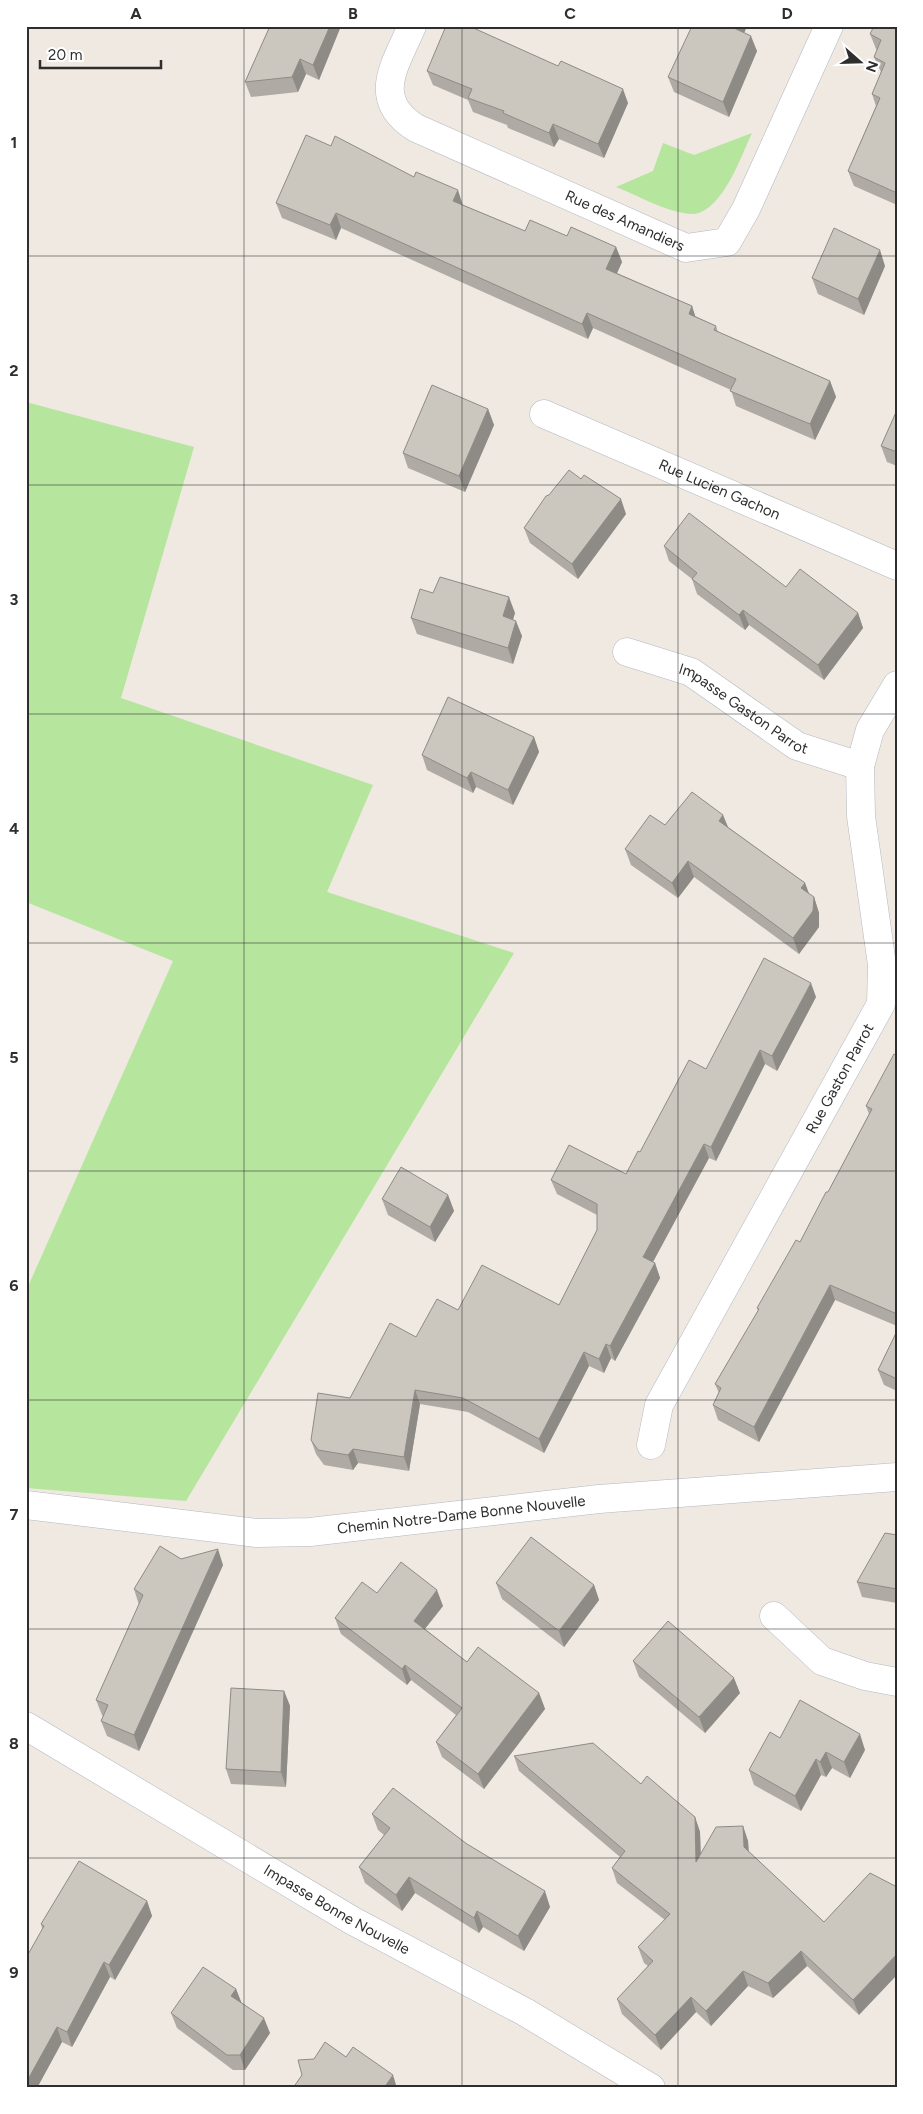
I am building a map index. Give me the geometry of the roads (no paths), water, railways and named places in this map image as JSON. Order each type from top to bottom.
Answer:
[{"type":"street","name":"Rue des Amandiers","points":[[412,26],[393,70],[388,90],[394,108],[404,120],[416,128],[686,248],[727,242],[746,209],[829,26]]},
{"type":"street","name":"Rue Lucien Gachon","points":[[544,414],[897,566]]},
{"type":"street","name":"Impasse Gaston Parrot","points":[[627,652],[691,672],[797,746],[860,766]]},
{"type":"street","name":"Rue Gaston Parrot","points":[[651,1444],[659,1405],[889,1007],[862,816],[860,766],[870,730],[897,686]]},
{"type":"street","name":"Chemin Notre-Dame Bonne Nouvelle","points":[[26,1505],[257,1533],[310,1532],[599,1499],[897,1477]]},
{"type":"street","points":[[774,1616],[822,1661],[865,1676],[897,1682]]},
{"type":"street","name":"Impasse Bonne Nouvelle","points":[[26,1726],[353,1921],[525,2012],[651,2088]]}]
